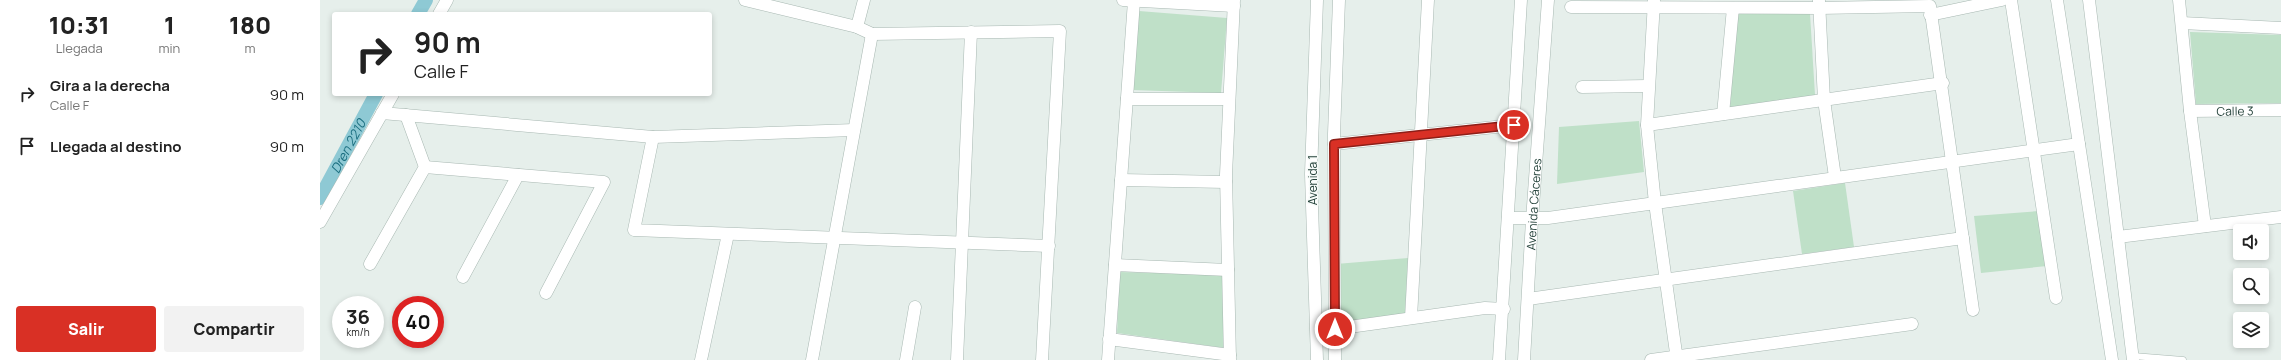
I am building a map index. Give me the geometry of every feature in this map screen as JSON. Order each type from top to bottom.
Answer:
[{"type":"street","points":[[440,12],[447,0]]},
{"type":"street","points":[[745,0],[857,27],[872,34],[1060,31],[1042,360]]},
{"type":"street","points":[[857,27],[864,0]]},
{"type":"street","points":[[1108,360],[1127,99],[1129,0],[1234,3],[1228,100],[1226,182],[1230,358],[1110,339]]},
{"type":"street","name":"Avenida 1","points":[[1317,0],[1311,174],[1317,360]]},
{"type":"street","name":"Avenida 1","points":[[1335,360],[1334,144],[1339,0]]},
{"type":"street","points":[[1411,318],[1428,0]]},
{"type":"street","name":"Avenida Cáceres","points":[[1500,360],[1521,0]]},
{"type":"street","name":"Avenida Cáceres","points":[[1524,360],[1532,220],[1548,0]]},
{"type":"street","points":[[1930,15],[2002,0]]},
{"type":"street","points":[[2011,0],[2056,298]]},
{"type":"street","points":[[2057,0],[2112,360]]},
{"type":"street","points":[[2088,0],[2133,358]]},
{"type":"street","points":[[2179,0],[2190,111],[2205,226]]},
{"type":"street","points":[[1654,4],[1648,86],[1647,125],[1665,281],[1677,358]]},
{"type":"street","points":[[1571,8],[1654,4],[1733,8],[1819,4],[1930,6],[1930,15],[1943,83],[1973,310]]},
{"type":"street","points":[[1819,4],[1824,100],[1835,177]]},
{"type":"street","points":[[1723,114],[1733,8]]},
{"type":"street","points":[[2182,24],[2281,28]]},
{"type":"street","points":[[957,360],[971,32]]},
{"type":"street","points":[[812,360],[872,34]]},
{"type":"street","points":[[1647,125],[1943,83]]},
{"type":"street","points":[[1582,87],[1648,86]]},
{"type":"street","points":[[320,222],[392,96]]},
{"type":"street","points":[[1127,99],[1228,100]]},
{"type":"street","name":"Calle 3","points":[[2190,111],[2281,110]]},
{"type":"street","points":[[382,113],[653,137],[854,130]]},
{"type":"street","points":[[370,264],[425,167],[406,115]]},
{"type":"street","points":[[1334,144],[1514,125]]},
{"type":"street","points":[[653,137],[634,230],[1049,246]]},
{"type":"street","points":[[1508,218],[1532,220],[1953,160],[2079,144]]},
{"type":"street","points":[[425,167],[604,182],[546,293]]},
{"type":"street","points":[[462,277],[518,175]]},
{"type":"street","points":[[1121,180],[1226,182]]},
{"type":"street","points":[[2118,237],[2281,217]]},
{"type":"street","points":[[702,360],[728,234]]},
{"type":"street","points":[[1528,299],[1963,238]]},
{"type":"street","points":[[1115,265],[1228,270]]},
{"type":"street","points":[[906,360],[915,307]]},
{"type":"street","points":[[1342,328],[1485,308],[1504,309]]},
{"type":"street","points":[[1650,360],[1677,358],[1912,324]]},
{"type":"lane","points":[[2133,358],[2183,360]]},
{"type":"green space","points":[[1139,11],[1227,18],[1221,93],[1132,90]]},
{"type":"green space","points":[[1737,14],[1810,14],[1815,95],[1730,108]]},
{"type":"green space","points":[[2190,32],[2281,35],[2281,103],[2196,104]]},
{"type":"green space","points":[[1639,121],[1644,172],[1557,184],[1559,127]]},
{"type":"green space","points":[[1845,183],[1854,247],[1802,254],[1793,191]]},
{"type":"green space","points":[[2039,211],[2047,266],[1981,273],[1974,216]]},
{"type":"green space","points":[[1408,258],[1405,314],[1338,323],[1336,264]]},
{"type":"green space","points":[[1120,272],[1224,275],[1225,348],[1117,333]]},
{"type":"waterway","name":"Dren 2210","points":[[419,12],[426,0]]},
{"type":"waterway","name":"Dren 2210","points":[[320,198],[375,96]]},
{"type":"route","points":[[1335,329],[1334,144],[1514,125]]}]
